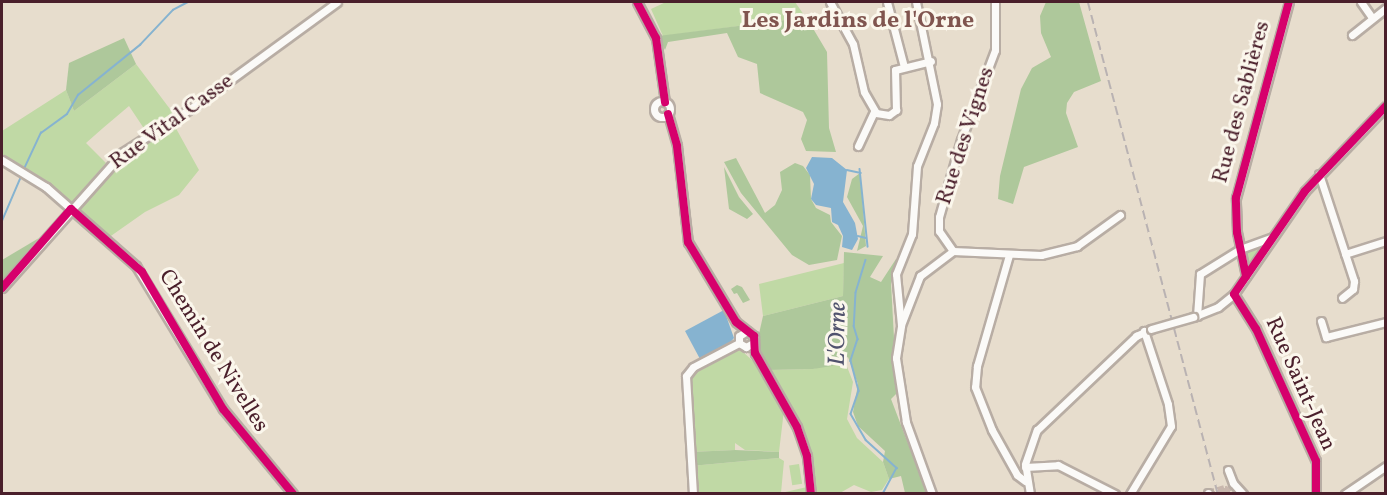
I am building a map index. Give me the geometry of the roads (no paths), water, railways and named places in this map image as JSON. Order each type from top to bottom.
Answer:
[{"type":"street","name":"Rue Vital Casse","points":[[2,288],[71,209],[133,144],[193,107],[337,2]]},
{"type":"street","points":[[637,2],[654,32],[662,65],[664,90],[662,102],[654,111],[665,116],[671,123],[687,239],[736,322],[754,336],[750,345]]},
{"type":"street","points":[[830,2],[853,45],[864,92],[874,111],[886,116],[895,112],[893,74],[904,67],[931,62]]},
{"type":"street","points":[[887,2],[904,67]]},
{"type":"street","points":[[901,326],[896,274],[912,234],[917,166],[936,116],[931,62],[916,2]]},
{"type":"street","name":"Rue des Vignes","points":[[953,251],[940,232],[939,217],[961,140],[995,50],[995,2]]},
{"type":"street","name":"Rue des Sablières","points":[[1246,276],[1240,249],[1236,198],[1289,2]]},
{"type":"street","points":[[1361,2],[1372,18]]},
{"type":"street","points":[[1352,35],[1386,8]]},
{"type":"street","points":[[662,102],[670,108],[665,116]]},
{"type":"street","points":[[1030,494],[1025,481],[1025,467],[1029,445],[1041,425],[1148,330],[1218,307],[1234,294],[1271,238],[1319,174],[1386,106]]},
{"type":"street","points":[[858,146],[874,111]]},
{"type":"street","name":"Chemin de Nivelles","points":[[2,160],[46,187],[141,272],[223,409],[293,494]]},
{"type":"street","points":[[1319,174],[1354,281],[1348,295],[1342,298]]},
{"type":"street","points":[[932,494],[906,422],[896,358],[901,326],[920,276],[953,251],[1024,256],[1077,246],[1120,216]]},
{"type":"street","points":[[1196,316],[1200,274],[1240,249],[1271,238]]},
{"type":"street","points":[[1346,254],[1386,241]]},
{"type":"street","points":[[1009,255],[977,366],[975,387],[992,430],[1017,475],[1025,481]]},
{"type":"street","name":"Rue Saint-Jean","points":[[1234,294],[1256,329],[1316,461],[1316,494]]},
{"type":"street","points":[[1321,321],[1326,337],[1386,322]]},
{"type":"street","points":[[736,322],[739,339]]},
{"type":"street","points":[[1130,494],[1171,426],[1168,404],[1148,330]]},
{"type":"street","points":[[693,494],[686,374],[747,332]]},
{"type":"street","points":[[739,339],[750,345],[797,427],[807,456],[811,494]]},
{"type":"street","points":[[1025,467],[1058,465],[1115,494]]},
{"type":"street","points":[[1345,494],[1383,468],[1386,477]]},
{"type":"street","points":[[1228,470],[1233,483],[1243,494]]},
{"type":"water","points":[[812,157],[832,158],[847,170],[843,202],[855,223],[858,239],[852,250],[842,247],[843,236],[838,225],[832,222],[831,208],[816,205],[811,199],[814,184],[806,168]]},
{"type":"water","points":[[724,310],[734,338],[728,345],[700,359],[685,331]]},
{"type":"waterway","points":[[24,169],[41,133],[67,114],[78,95],[140,45],[173,10],[188,2]]},
{"type":"waterway","name":"L'Orne","points":[[860,169],[868,247]]},
{"type":"waterway","points":[[847,170],[861,173]]},
{"type":"waterway","points":[[2,221],[20,179]]},
{"type":"waterway","points":[[858,236],[866,238]]},
{"type":"waterway","name":"L'Orne","points":[[866,260],[856,293],[854,326],[858,339],[851,361],[859,391],[851,414],[866,440],[897,468],[883,494]]},
{"type":"tunnel","points":[[1208,493],[1224,488],[1236,494]]},
{"type":"railway","points":[[1088,2],[1218,494]]},
{"type":"district","name":"Les Jardins de l'Orne","points":[[858,22]]}]
